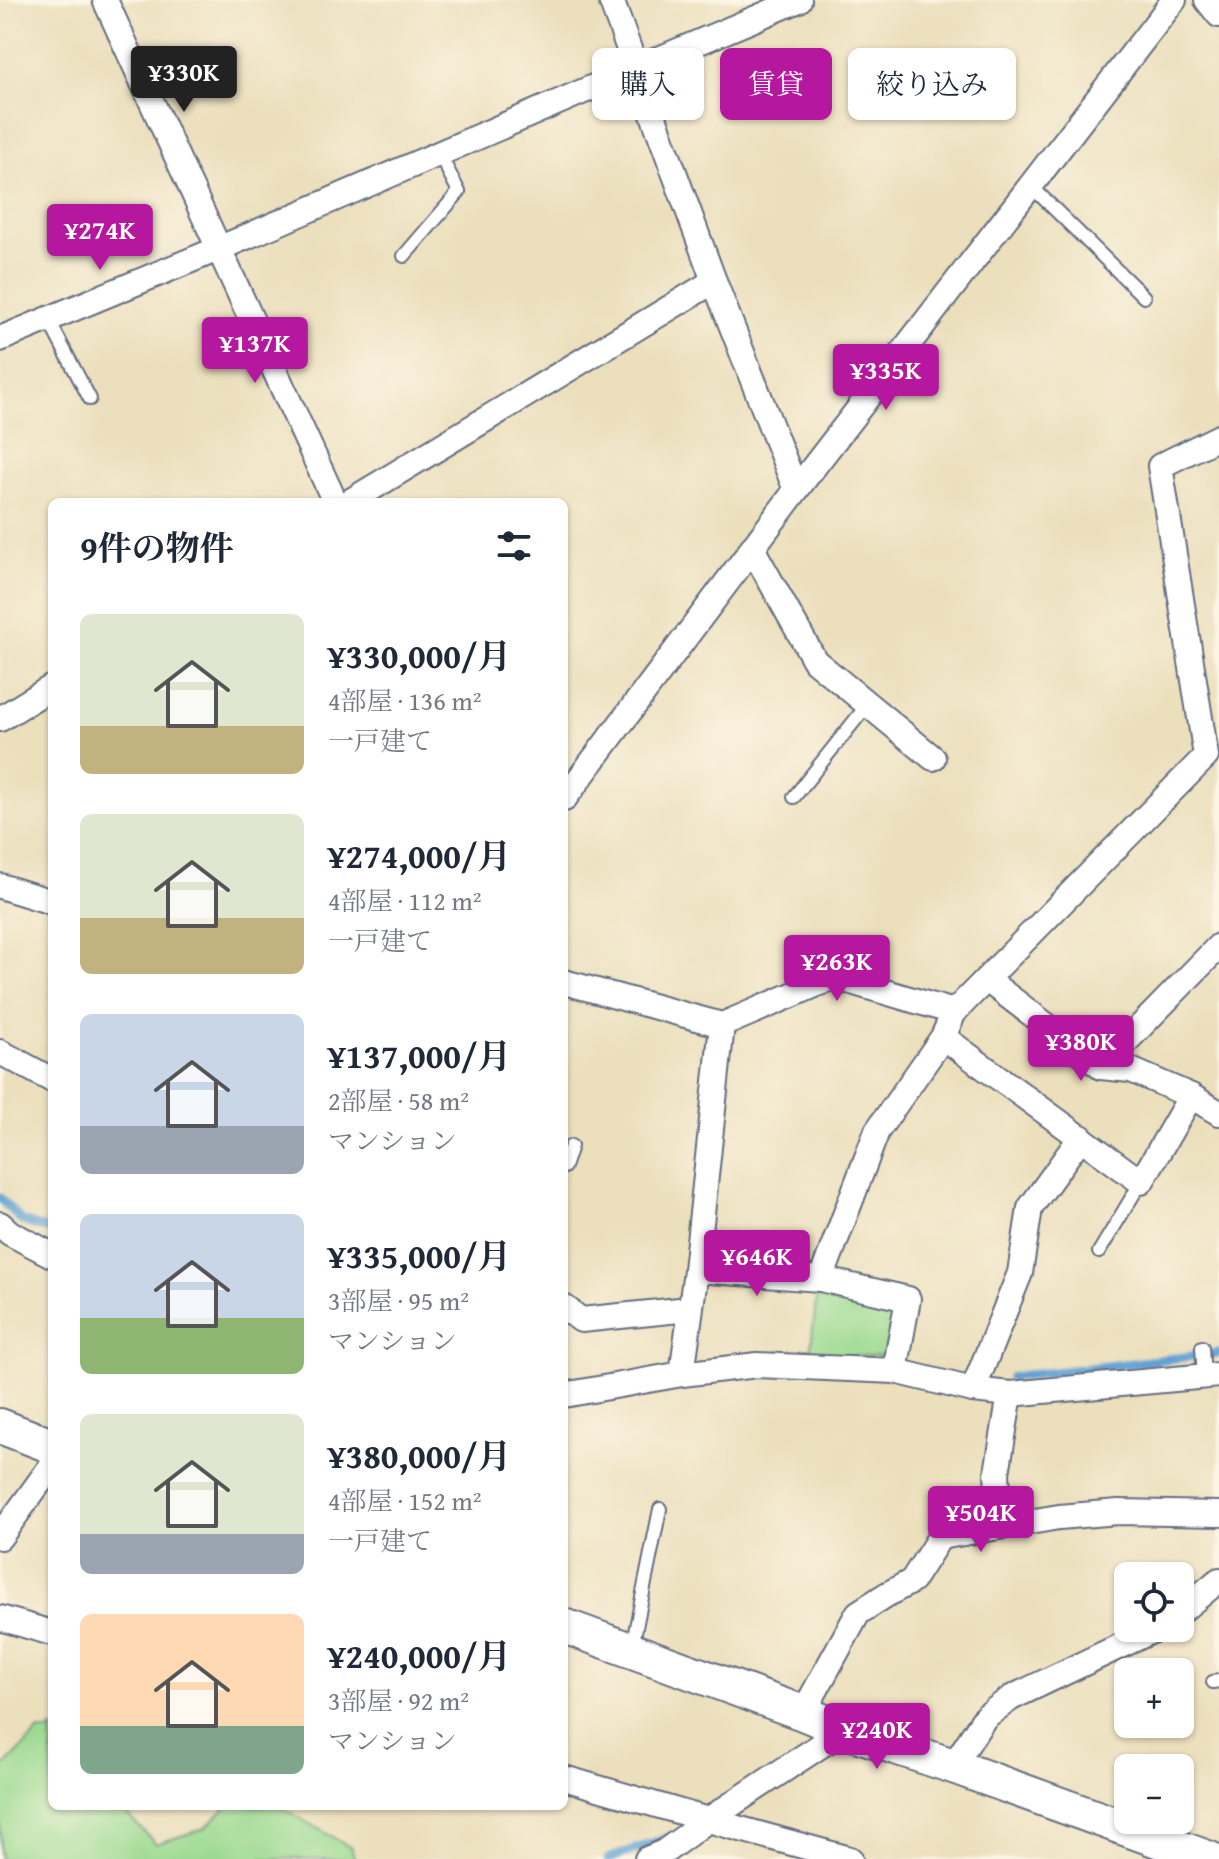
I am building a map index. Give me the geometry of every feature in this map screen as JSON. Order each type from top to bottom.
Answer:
[{"type":"street","points":[[105,0],[333,498]]},
{"type":"street","points":[[611,0],[628,48]]},
{"type":"street","points":[[685,48],[799,0]]},
{"type":"street","points":[[568,794],[796,490],[1174,0]]},
{"type":"street","points":[[1207,0],[1219,15]]},
{"type":"street","points":[[0,339],[218,249],[592,87]]},
{"type":"street","points":[[654,120],[796,490]]},
{"type":"street","points":[[356,498],[714,281]]},
{"type":"street","points":[[821,1279],[877,1131],[943,1037],[954,1012],[1206,756],[1211,732],[1160,466],[1219,437]]},
{"type":"street","points":[[752,548],[815,661],[933,758]]},
{"type":"street","points":[[0,719],[48,689]]},
{"type":"street","points":[[0,886],[48,901]]},
{"type":"street","points":[[1101,1067],[1219,946]]},
{"type":"street","points":[[568,983],[722,1025],[834,977],[954,1012]]},
{"type":"street","points":[[987,980],[1101,1067],[1131,1070],[1191,1096],[1219,1113]]},
{"type":"street","points":[[682,1374],[722,1025]]},
{"type":"street","points":[[943,1037],[1141,1182],[1191,1096]]},
{"type":"street","points":[[0,1052],[48,1078]]},
{"type":"street","points":[[973,1390],[1020,1273],[1030,1208],[1081,1137]]},
{"type":"street","points":[[0,1224],[10,1233],[48,1253]]},
{"type":"street","points":[[696,1270],[821,1279],[908,1299],[895,1371]]},
{"type":"street","points":[[568,1310],[581,1320],[689,1309]]},
{"type":"street","points":[[568,1394],[682,1374],[757,1365],[895,1371],[973,1390],[1010,1394],[1209,1373]]},
{"type":"street","points":[[1000,1527],[997,1473],[1010,1394]]},
{"type":"street","points":[[0,1426],[48,1444]]},
{"type":"street","points":[[0,1537],[48,1471]]},
{"type":"street","points":[[803,1713],[858,1613],[912,1581],[940,1537],[1059,1517],[1118,1512],[1219,1514]]},
{"type":"street","points":[[1194,1601],[1219,1580]]},
{"type":"street","points":[[0,1618],[48,1632]]},
{"type":"street","points":[[568,1627],[844,1730],[1210,1859]]},
{"type":"street","points":[[953,1766],[985,1717],[1011,1698],[1129,1642]]},
{"type":"street","points":[[647,1859],[664,1852],[844,1730]]},
{"type":"street","points":[[568,1779],[850,1859]]},
{"type":"lane","points":[[404,256],[459,192],[439,153]]},
{"type":"lane","points":[[1031,186],[1144,297]]},
{"type":"lane","points":[[48,319],[90,399]]},
{"type":"lane","points":[[794,797],[868,704]]},
{"type":"lane","points":[[568,1155],[571,1146]]},
{"type":"lane","points":[[1099,1252],[1141,1182]]},
{"type":"lane","points":[[1202,1347],[1209,1373]]},
{"type":"lane","points":[[631,1651],[660,1509]]},
{"type":"green space","points":[[817,1294],[893,1309],[885,1356],[810,1355]]},
{"type":"green space","points":[[39,1731],[48,1732],[48,1810],[123,1810],[156,1844],[205,1828],[223,1810],[286,1810],[351,1848],[355,1859],[0,1859],[0,1771]]},
{"type":"waterway","points":[[0,1198],[22,1221],[48,1230]]},
{"type":"waterway","points":[[1011,1377],[1219,1353]]},
{"type":"waterway","points":[[608,1859],[669,1837]]}]
